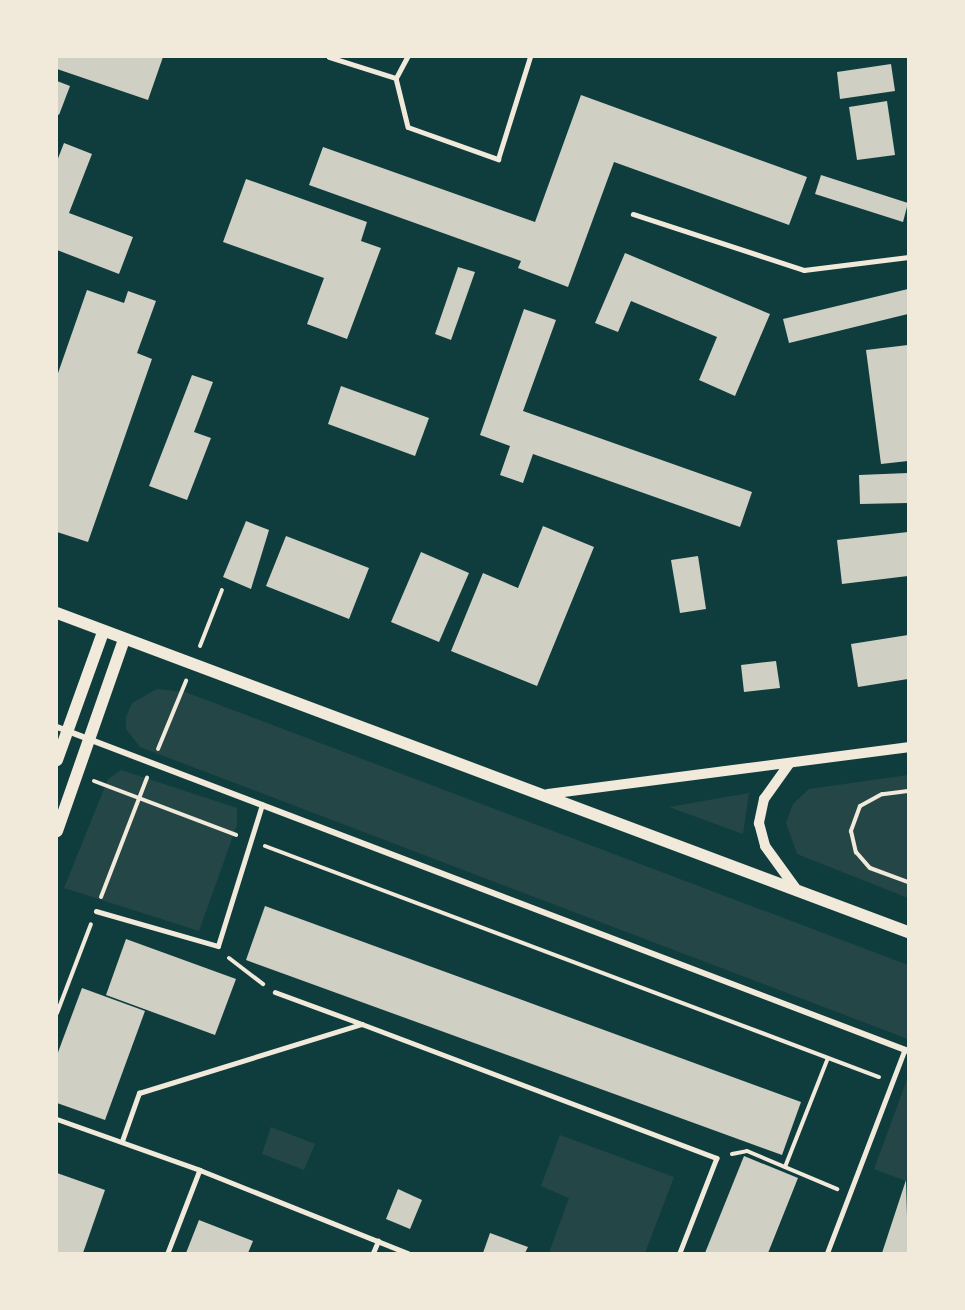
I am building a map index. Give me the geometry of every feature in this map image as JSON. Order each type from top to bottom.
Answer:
[{"type":"main road","points":[[57,613],[192,666],[548,794],[908,932]]},
{"type":"main road","points":[[57,760],[62,729],[103,632]]},
{"type":"main road","points":[[57,831],[91,740],[124,640]]},
{"type":"street","points":[[62,729],[906,1050]]},
{"type":"street","points":[[548,794],[908,747]]},
{"type":"street","points":[[789,764],[764,799],[759,823],[765,846],[797,890]]},
{"type":"lane","points":[[329,57],[396,78]]},
{"type":"lane","points":[[407,57],[396,78],[408,126],[498,159],[530,57]]},
{"type":"lane","points":[[633,214],[804,270],[908,257]]},
{"type":"lane","points":[[96,911],[218,946],[262,805]]},
{"type":"lane","points":[[275,992],[717,1158],[680,1253]]},
{"type":"lane","points":[[122,1141],[139,1093],[362,1024]]},
{"type":"lane","points":[[826,1253],[906,1050]]},
{"type":"lane","points":[[57,1119],[200,1170],[408,1253]]},
{"type":"lane","points":[[168,1253],[200,1170]]},
{"type":"lane","points":[[373,1253],[378,1241]]},
{"type":"path","points":[[139,798],[222,590]]},
{"type":"path","points":[[77,775],[894,1082]]},
{"type":"path","points":[[908,791],[882,794],[860,806],[851,831],[856,852],[870,868],[908,882]]},
{"type":"path","points":[[218,946],[241,972],[275,992]]},
{"type":"path","points":[[785,1167],[828,1058]]},
{"type":"path","points":[[717,1158],[747,1151],[850,1194]]},
{"type":"shaded area","points":[[157,689],[185,692],[908,965],[908,1039],[140,747],[126,729],[126,717],[132,703]]},
{"type":"shaded area","points":[[121,770],[237,808],[237,825],[199,931],[64,888],[108,779]]},
{"type":"shaded area","points":[[908,775],[908,898],[797,854],[786,823],[793,804],[809,789]]},
{"type":"shaded area","points":[[749,793],[743,834],[669,807]]},
{"type":"shaded area","points":[[908,1077],[908,1175],[906,1181],[874,1169]]},
{"type":"shaded area","points":[[271,1127],[315,1144],[304,1170],[262,1154]]},
{"type":"shaded area","points":[[560,1135],[674,1177],[645,1253],[549,1253],[569,1198],[541,1186]]},
{"type":"building","points":[[57,57],[163,57],[148,100],[57,69]]},
{"type":"building","points":[[891,64],[895,91],[840,99],[837,72]]},
{"type":"building","points":[[57,81],[70,86],[59,115],[57,114]]},
{"type":"building","points":[[581,95],[807,177],[789,225],[614,162],[568,287],[518,268],[521,261],[309,185],[323,147],[535,222]]},
{"type":"building","points":[[887,101],[895,155],[857,160],[849,107]]},
{"type":"building","points":[[64,143],[92,154],[69,213],[133,237],[119,274],[57,250],[57,161]]},
{"type":"building","points":[[821,175],[908,203],[903,222],[815,194]]},
{"type":"building","points":[[246,179],[367,222],[361,241],[381,248],[347,339],[307,324],[324,278],[223,242]]},
{"type":"building","points":[[625,253],[770,314],[735,396],[699,380],[717,337],[631,301],[618,332],[595,323]]},
{"type":"building","points":[[458,267],[475,272],[451,340],[435,334]]},
{"type":"building","points":[[908,289],[908,314],[789,343],[783,319]]},
{"type":"building","points":[[87,290],[124,303],[128,291],[156,301],[137,353],[152,359],[88,542],[57,532],[57,376]]},
{"type":"building","points":[[524,309],[556,320],[523,411],[752,492],[740,527],[533,454],[523,483],[500,475],[510,446],[480,435]]},
{"type":"building","points":[[908,345],[908,461],[881,464],[866,350]]},
{"type":"building","points":[[192,375],[213,382],[194,432],[211,438],[187,500],[149,486]]},
{"type":"building","points":[[341,386],[429,418],[415,456],[328,424]]},
{"type":"building","points":[[908,473],[908,503],[860,504],[859,475]]},
{"type":"building","points":[[246,521],[269,530],[251,589],[223,577]]},
{"type":"building","points":[[543,526],[594,547],[537,686],[451,651],[483,573],[518,588]]},
{"type":"building","points":[[908,532],[908,576],[842,584],[837,540]]},
{"type":"building","points":[[286,536],[369,568],[349,619],[266,586]]},
{"type":"building","points":[[421,552],[469,573],[439,642],[391,622]]},
{"type":"building","points":[[698,556],[706,609],[680,613],[671,560]]},
{"type":"building","points":[[908,635],[908,679],[858,687],[851,644]]},
{"type":"building","points":[[776,661],[780,688],[744,692],[741,665]]},
{"type":"building","points":[[265,906],[801,1102],[782,1155],[246,960]]},
{"type":"building","points":[[126,939],[236,979],[215,1035],[106,995]]},
{"type":"building","points":[[82,988],[145,1011],[105,1120],[57,1103],[57,1055]]},
{"type":"building","points":[[744,1156],[798,1178],[768,1253],[705,1253]]},
{"type":"building","points":[[57,1173],[105,1190],[83,1253],[57,1253]]},
{"type":"building","points":[[906,1180],[908,1253],[882,1253]]},
{"type":"building","points":[[398,1189],[422,1200],[410,1229],[386,1219]]},
{"type":"building","points":[[199,1220],[253,1241],[248,1253],[186,1253]]},
{"type":"building","points":[[490,1233],[528,1247],[525,1253],[483,1253]]}]
